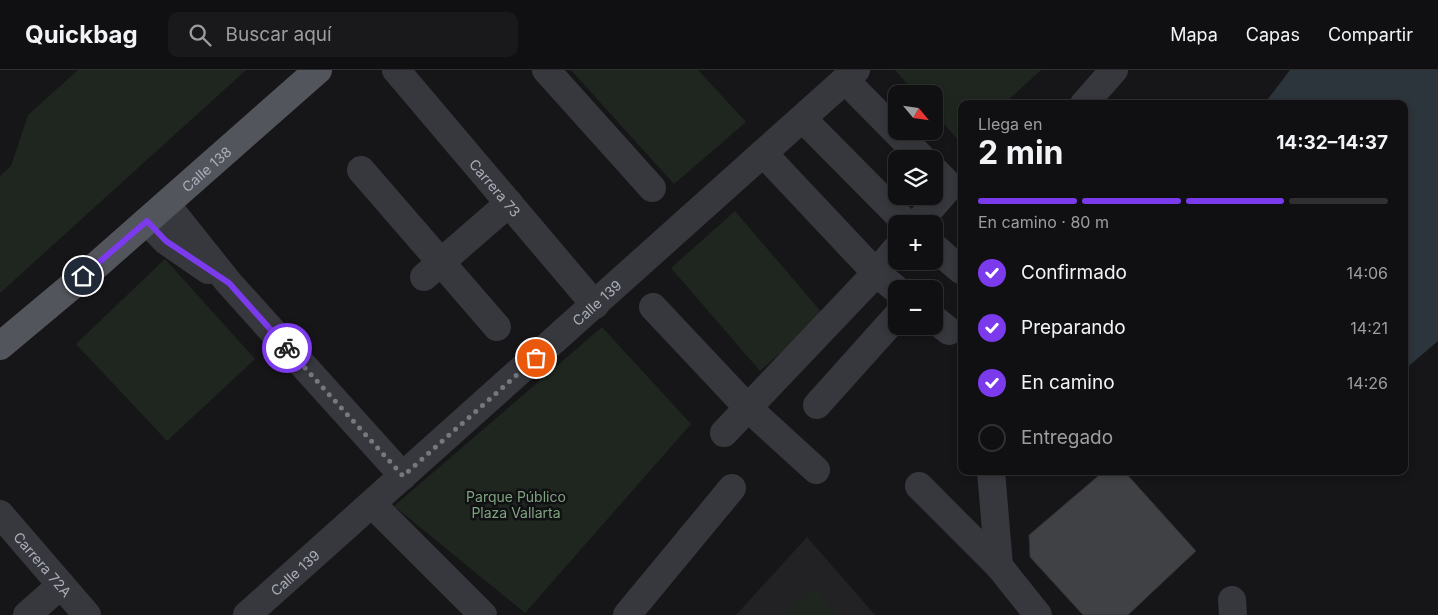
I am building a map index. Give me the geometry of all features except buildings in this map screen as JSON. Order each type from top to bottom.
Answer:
[{"type":"main road","name":"Calle 138","points":[[0,346],[98,264],[315,71]]},
{"type":"main road","name":"Calle 138","points":[[0,365],[50,320],[98,264]]},
{"type":"street","name":"Carrera 73","points":[[396,70],[595,305]]},
{"type":"street","points":[[546,70],[652,188]]},
{"type":"street","points":[[1088,100],[1114,70]]},
{"type":"street","points":[[851,75],[915,150]]},
{"type":"street","name":"Calle 139","points":[[247,615],[851,75]]},
{"type":"street","points":[[802,119],[898,215]]},
{"type":"street","points":[[724,433],[748,408],[886,281],[763,153]]},
{"type":"street","points":[[361,170],[433,270],[497,327]]},
{"type":"street","points":[[924,215],[948,184]]},
{"type":"street","points":[[433,270],[509,203]]},
{"type":"street","points":[[156,213],[229,283],[403,476]]},
{"type":"street","points":[[943,255],[958,267]]},
{"type":"street","points":[[653,307],[748,408],[816,470]]},
{"type":"street","points":[[817,405],[888,326]]},
{"type":"street","points":[[991,475],[999,566]]},
{"type":"street","points":[[919,486],[999,566],[1038,615]]},
{"type":"street","points":[[627,615],[732,488]]},
{"type":"street","points":[[372,504],[483,615]]},
{"type":"street","name":"Carrera 72A","points":[[0,514],[87,615]]},
{"type":"street","points":[[27,615],[61,585]]},
{"type":"shaded area","points":[[1290,70],[1438,70],[1438,341],[1408,367],[1408,100],[1267,100]]},
{"type":"shaded area","points":[[807,537],[875,615],[736,615]]},
{"type":"green space","points":[[78,70],[246,70],[0,293],[0,176],[11,166],[28,115]]},
{"type":"green space","points":[[571,70],[698,70],[746,122],[674,184]]},
{"type":"green space","points":[[895,70],[1041,70],[1008,100],[958,100],[958,140],[943,123],[943,85],[908,85]]},
{"type":"green space","points":[[735,211],[824,315],[760,371],[671,268]]},
{"type":"green space","points":[[165,259],[255,359],[167,441],[76,344]]},
{"type":"green space","name":"Parque Público Plaza Vallarta","points":[[602,327],[691,424],[525,613],[394,506]]},
{"type":"green space","points":[[815,588],[837,615],[782,615]]},
{"type":"way so far","points":[[287,348],[403,476],[536,358]]},
{"type":"route","points":[[83,276],[147,221],[166,241],[229,283],[287,348]]}]
